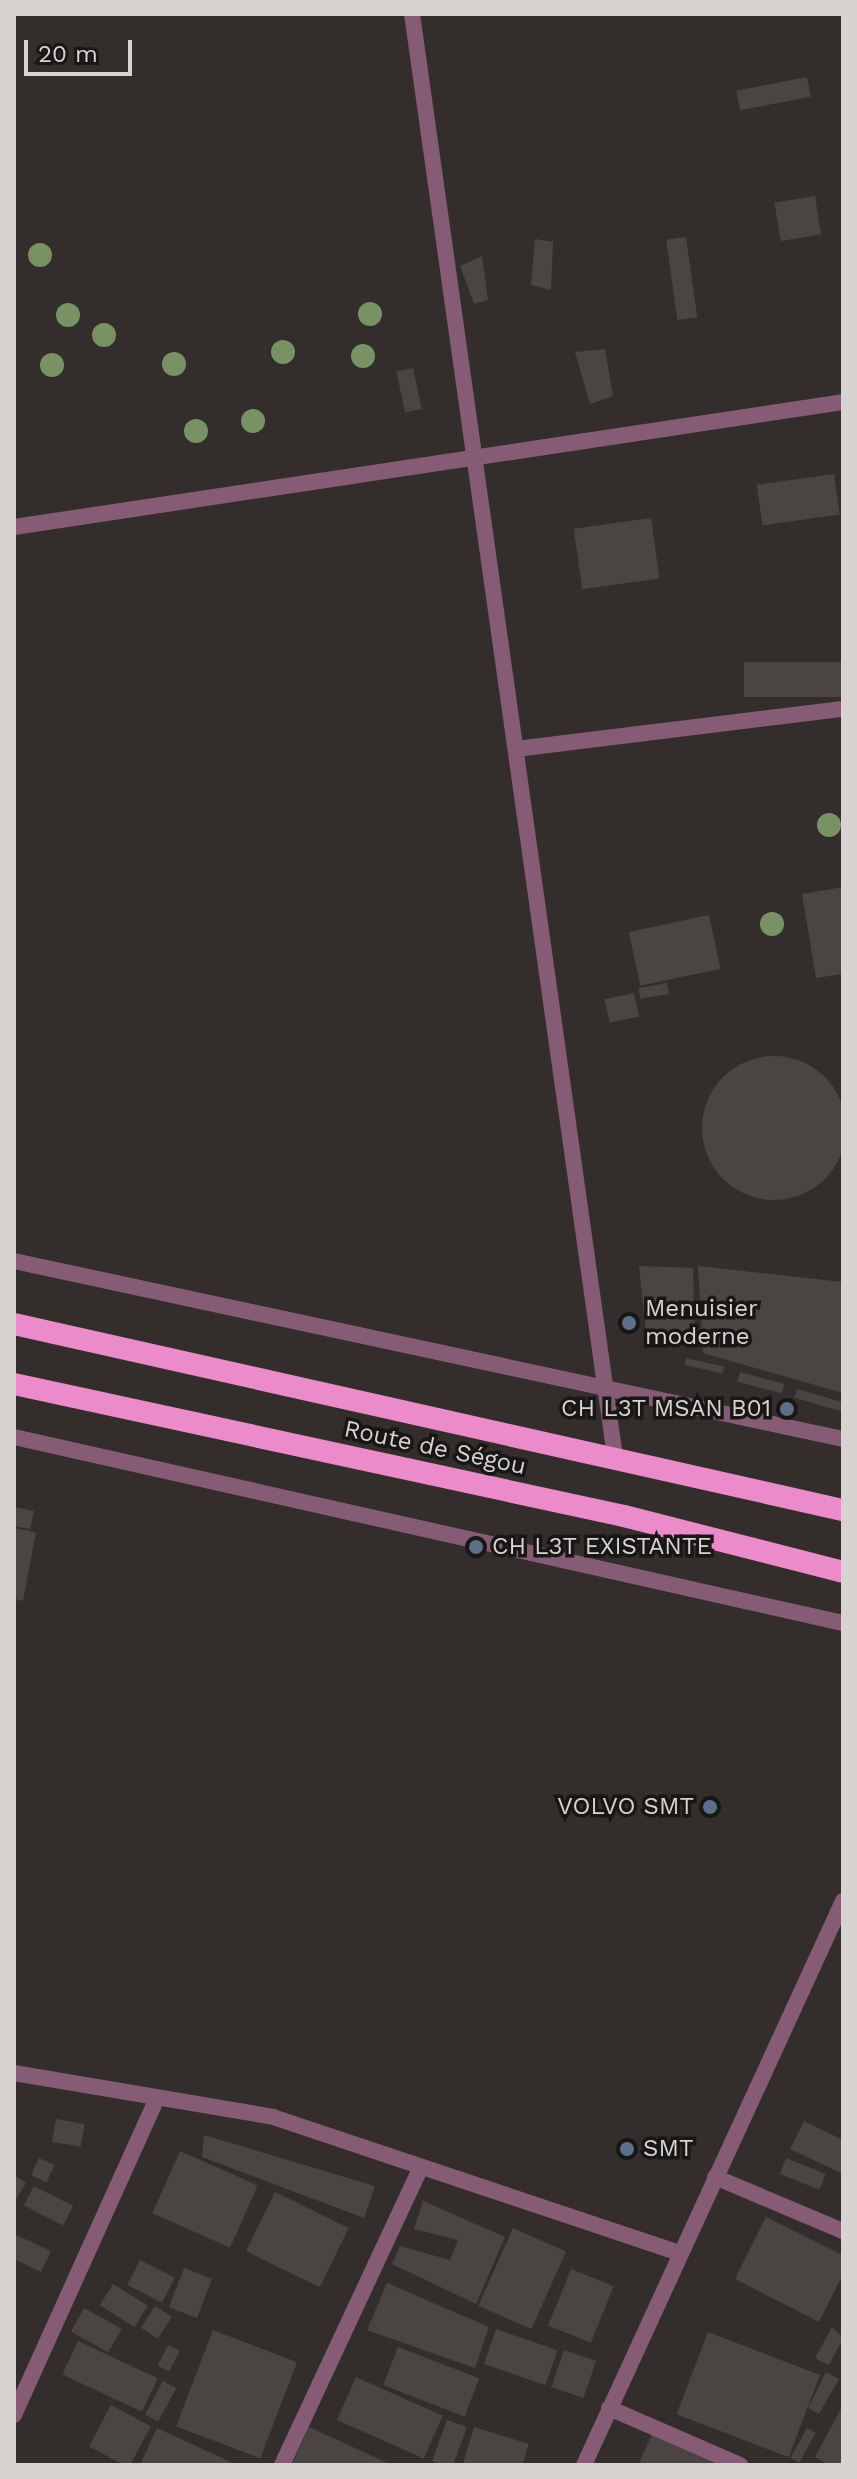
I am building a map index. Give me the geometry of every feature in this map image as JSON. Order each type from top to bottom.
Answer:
[{"type":"highway","name":"Route de Ségou","points":[[14,1324],[615,1456],[843,1510]]},
{"type":"highway","name":"Route de Ségou","points":[[14,1384],[624,1516],[843,1572]]},
{"type":"street","points":[[412,14],[615,1456]]},
{"type":"street","points":[[14,527],[843,402]]},
{"type":"street","points":[[516,749],[843,709]]},
{"type":"street","points":[[14,1261],[843,1439]]},
{"type":"street","points":[[14,1437],[843,1623]]},
{"type":"street","points":[[584,2465],[843,1901]]},
{"type":"street","points":[[14,2073],[273,2117],[680,2253]]},
{"type":"street","points":[[14,2415],[157,2098]]},
{"type":"street","points":[[282,2465],[421,2167]]},
{"type":"street","points":[[715,2177],[843,2231]]},
{"type":"street","points":[[609,2408],[740,2465]]},
{"type":"building","points":[[807,77],[811,97],[740,110],[736,91]]},
{"type":"building","points":[[815,196],[821,235],[781,241],[775,202]]},
{"type":"building","points":[[686,237],[697,317],[677,320],[666,240]]},
{"type":"building","points":[[535,239],[553,242],[551,290],[531,285]]},
{"type":"building","points":[[482,256],[488,300],[474,304],[460,266]]},
{"type":"building","points":[[605,349],[613,396],[590,404],[575,352]]},
{"type":"building","points":[[413,368],[422,409],[405,413],[396,372]]},
{"type":"building","points":[[834,474],[840,515],[762,525],[757,485]]},
{"type":"building","points":[[651,518],[659,578],[582,589],[574,529]]},
{"type":"building","points":[[744,662],[843,662],[843,697],[744,697]]},
{"type":"building","points":[[843,887],[843,974],[816,978],[802,894]]},
{"type":"building","points":[[709,915],[720,969],[640,986],[629,932]]},
{"type":"building","points":[[667,983],[669,994],[640,999],[638,988]]},
{"type":"building","points":[[634,993],[639,1016],[610,1023],[605,999]]},
{"type":"building","points":[[774,1056],[802,1061],[825,1077],[841,1100],[846,1128],[841,1156],[825,1179],[802,1195],[774,1200],[746,1195],[723,1179],[707,1156],[702,1128],[707,1100],[723,1077],[746,1061]]},
{"type":"building","points":[[639,1266],[693,1268],[695,1346],[646,1332]]},
{"type":"building","points":[[698,1266],[843,1282],[843,1393],[703,1353]]},
{"type":"building","points":[[686,1358],[724,1367],[722,1374],[684,1365]]},
{"type":"building","points":[[740,1372],[784,1384],[782,1394],[737,1382]]},
{"type":"building","points":[[797,1389],[843,1402],[841,1411],[795,1398]]},
{"type":"building","points":[[14,1507],[34,1511],[30,1529],[14,1526]]},
{"type":"building","points":[[14,1528],[36,1532],[23,1601],[14,1599]]},
{"type":"building","points":[[56,2119],[85,2124],[81,2147],[52,2142]]},
{"type":"building","points":[[804,2121],[843,2140],[843,2174],[790,2149]]},
{"type":"building","points":[[204,2135],[375,2186],[364,2218],[202,2157]]},
{"type":"building","points":[[180,2151],[258,2186],[230,2248],[152,2213]]},
{"type":"building","points":[[39,2158],[54,2165],[46,2182],[31,2175]]},
{"type":"building","points":[[786,2158],[826,2174],[820,2190],[780,2174]]},
{"type":"building","points":[[14,2175],[26,2183],[14,2202]]},
{"type":"building","points":[[34,2186],[73,2206],[63,2226],[24,2206]]},
{"type":"building","points":[[275,2192],[349,2228],[320,2287],[246,2251]]},
{"type":"building","points":[[423,2201],[505,2237],[476,2304],[392,2264],[400,2246],[450,2260],[458,2240],[414,2229]]},
{"type":"building","points":[[766,2217],[843,2255],[843,2274],[819,2322],[735,2279]]},
{"type":"building","points":[[513,2228],[566,2252],[531,2329],[478,2306]]},
{"type":"building","points":[[14,2234],[51,2251],[41,2272],[14,2259]]},
{"type":"building","points":[[140,2260],[175,2278],[162,2303],[127,2285]]},
{"type":"building","points":[[184,2268],[212,2279],[197,2318],[169,2307]]},
{"type":"building","points":[[571,2269],[614,2286],[591,2343],[548,2326]]},
{"type":"building","points":[[387,2283],[489,2327],[475,2368],[367,2330]]},
{"type":"building","points":[[113,2284],[148,2306],[135,2327],[100,2305]]},
{"type":"building","points":[[155,2306],[172,2317],[158,2339],[141,2328]]},
{"type":"building","points":[[84,2308],[122,2329],[109,2352],[71,2332]]},
{"type":"building","points":[[832,2327],[843,2338],[829,2365],[815,2358]]},
{"type":"building","points":[[496,2329],[557,2350],[545,2385],[484,2364]]},
{"type":"building","points":[[213,2330],[297,2362],[260,2458],[176,2426]]},
{"type":"building","points":[[708,2332],[820,2375],[788,2457],[676,2414]]},
{"type":"building","points":[[78,2341],[158,2378],[142,2412],[62,2375]]},
{"type":"building","points":[[168,2345],[180,2351],[169,2371],[158,2365]]},
{"type":"building","points":[[398,2347],[479,2378],[465,2416],[383,2385]]},
{"type":"building","points":[[564,2350],[596,2361],[583,2398],[551,2387]]},
{"type":"building","points":[[826,2372],[839,2379],[819,2414],[808,2408]]},
{"type":"building","points":[[356,2377],[443,2416],[424,2459],[337,2420]]},
{"type":"building","points":[[163,2381],[176,2388],[158,2422],[145,2415]]},
{"type":"building","points":[[111,2405],[151,2426],[130,2465],[124,2465],[89,2446]]},
{"type":"building","points":[[843,2405],[843,2465],[830,2465],[815,2457]]},
{"type":"building","points":[[447,2420],[467,2427],[453,2465],[432,2461]]},
{"type":"building","points":[[309,2427],[392,2465],[292,2465]]},
{"type":"building","points":[[474,2427],[529,2444],[522,2465],[463,2463]]},
{"type":"building","points":[[157,2428],[237,2465],[140,2465]]},
{"type":"building","points":[[807,2428],[816,2433],[799,2463],[791,2458]]},
{"type":"building","points":[[654,2430],[731,2465],[638,2465]]},
{"type":"place","name":"Menuisier moderne","points":[[629,1323]]},
{"type":"place","name":"CH L3T MSAN B01","points":[[787,1409]]},
{"type":"place","name":"CH L3T EXISTANTE","points":[[476,1547]]},
{"type":"place","name":"VOLVO SMT","points":[[710,1807]]},
{"type":"place","name":"SMT","points":[[627,2149]]}]
